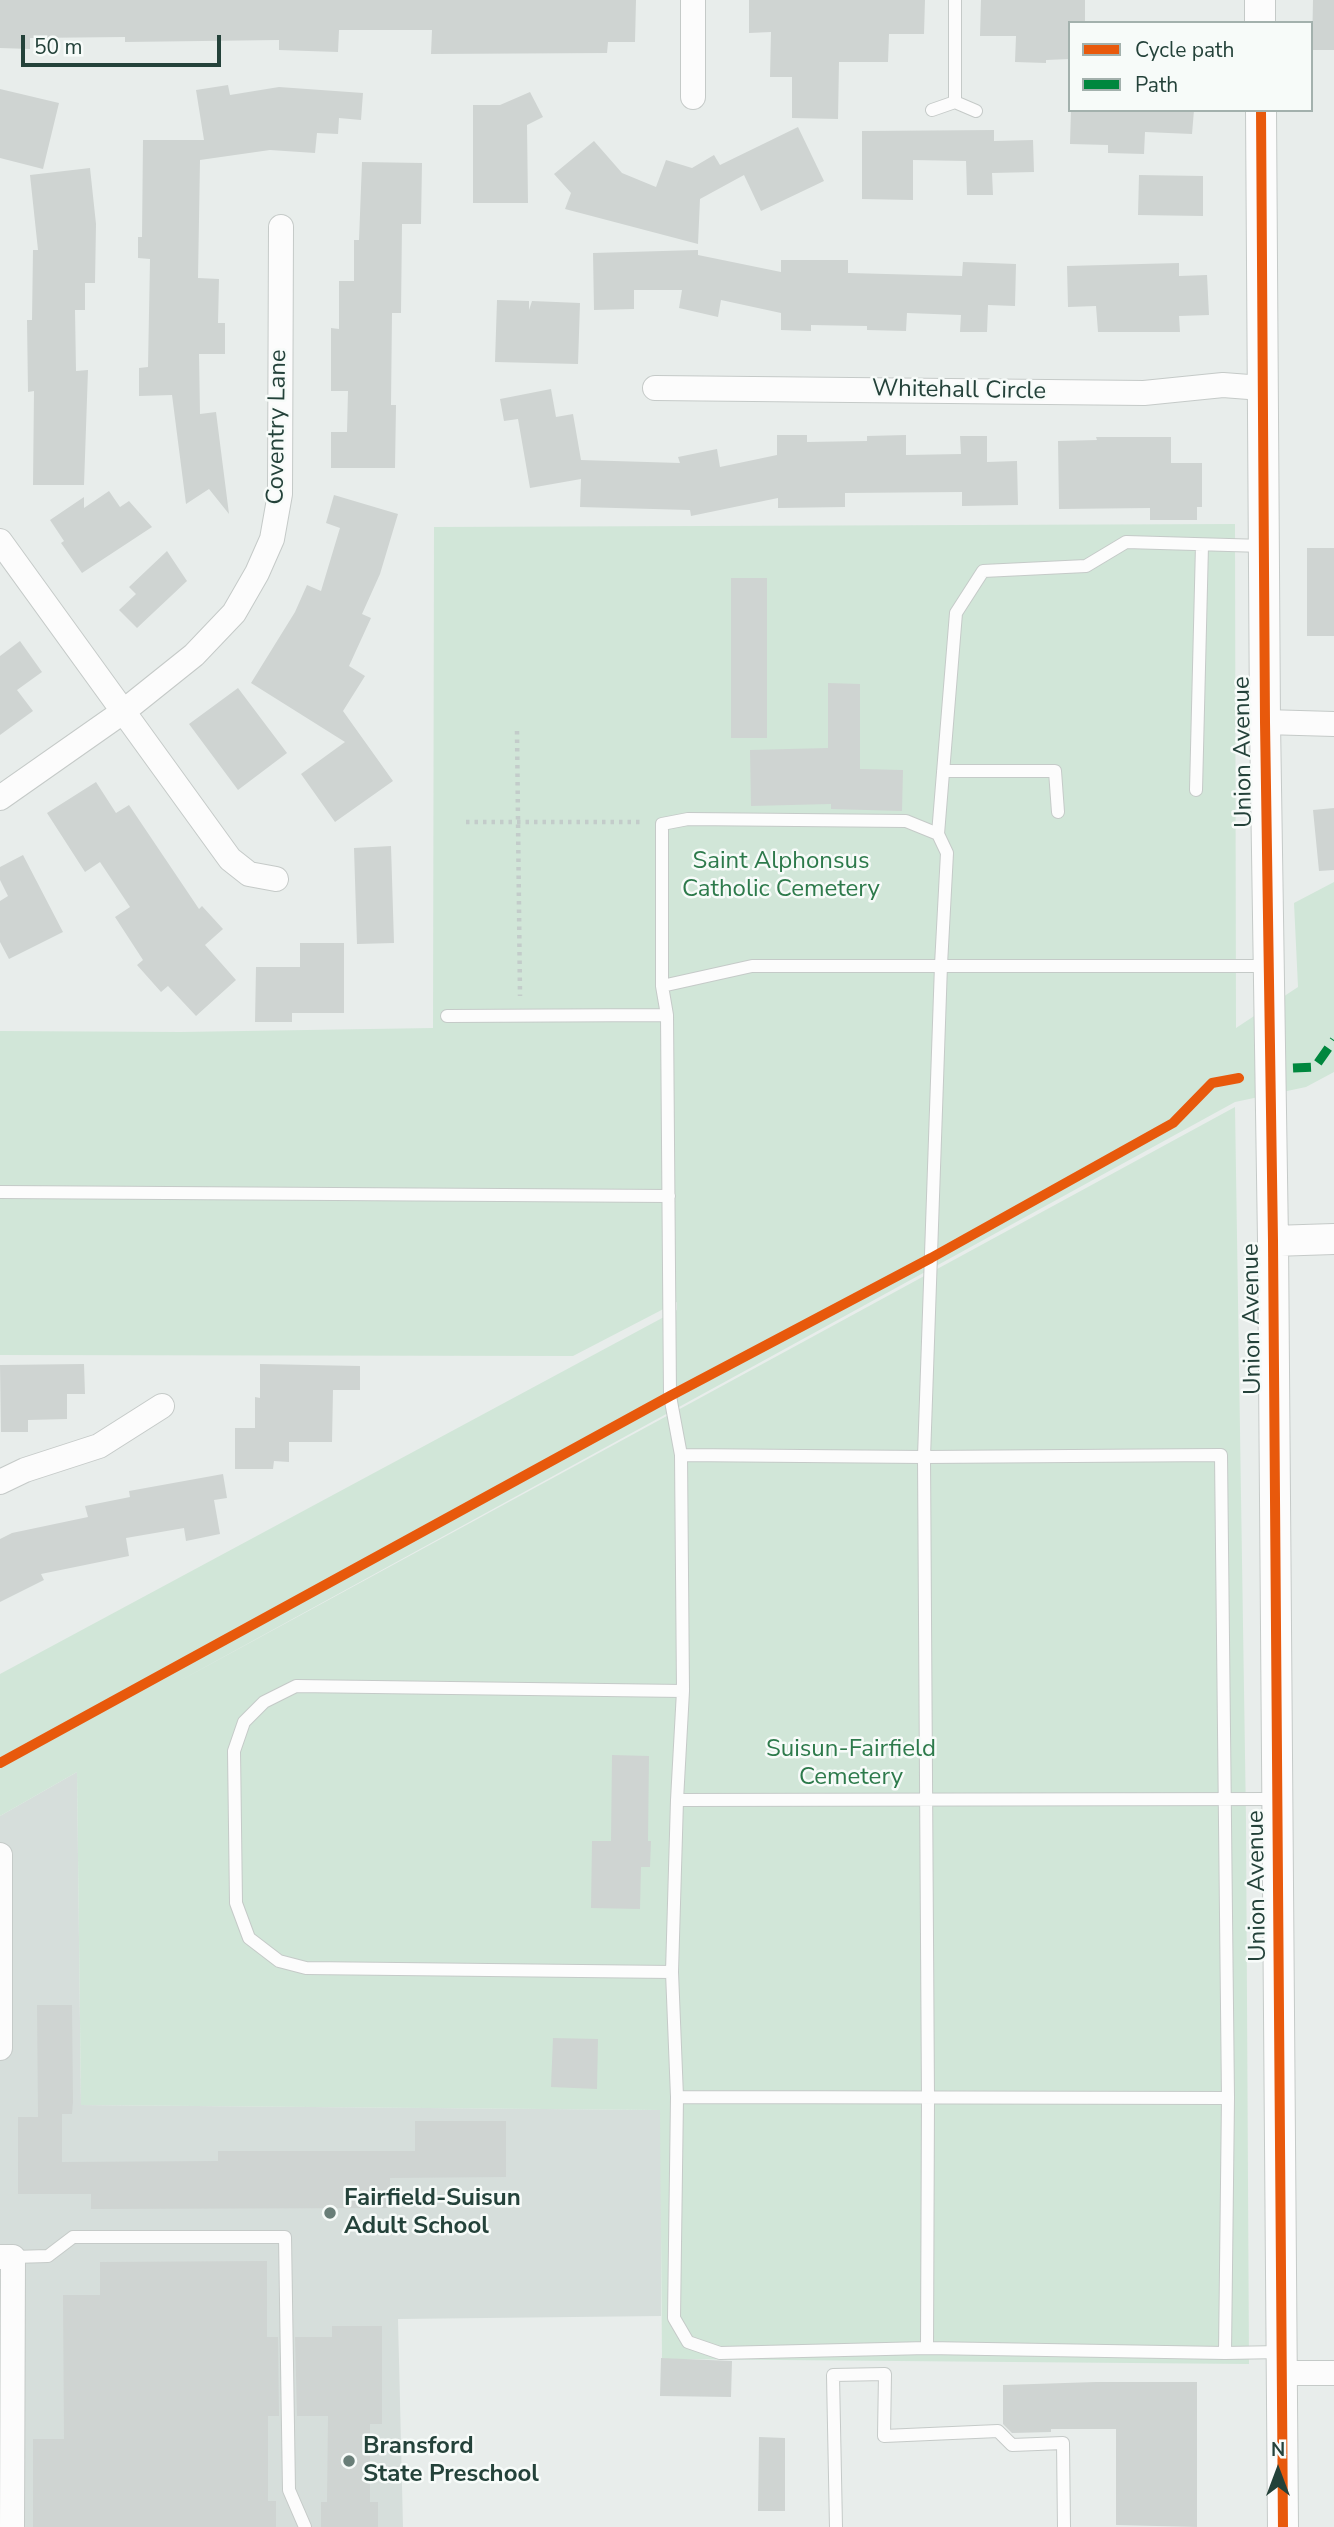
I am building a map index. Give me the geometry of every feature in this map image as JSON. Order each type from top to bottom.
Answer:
[{"type":"street","points":[[693,0],[693,97]]},
{"type":"street","points":[[1260,0],[1260,21]]},
{"type":"street","name":"Union Avenue","points":[[1261,112],[1283,2527]]},
{"type":"street","name":"Coventry Lane","points":[[0,798],[124,711],[194,655],[234,613],[257,573],[272,539],[280,494],[281,226]]},
{"type":"street","name":"Whitehall Circle","points":[[655,388],[1144,393],[1223,385],[1262,388]]},
{"type":"street","points":[[0,541],[230,859],[249,874],[276,879]]},
{"type":"street","points":[[1265,722],[1334,724]]},
{"type":"street","points":[[1273,1241],[1334,1239]]},
{"type":"street","points":[[0,1482],[25,1470],[99,1446],[162,1406]]},
{"type":"street","points":[[0,1855],[0,2048]]},
{"type":"street","points":[[7,2257],[12,2527]]},
{"type":"street","points":[[1283,2362],[1334,2373]]},
{"type":"lane","points":[[955,0],[955,102]]},
{"type":"lane","points":[[932,110],[955,102],[976,111]]},
{"type":"lane","points":[[927,2348],[924,1457],[947,853],[937,834],[956,613],[984,571],[1086,566],[1126,542],[1264,545]]},
{"type":"lane","points":[[1196,790],[1202,545]]},
{"type":"lane","points":[[943,771],[1055,771],[1058,813]]},
{"type":"lane","points":[[937,834],[906,821],[688,819],[662,824],[662,986],[667,1015],[670,1396],[681,1455],[683,1691],[672,1972],[677,2096],[674,2318],[688,2342],[720,2353],[927,2348],[1225,2353],[1283,2362]]},
{"type":"lane","points":[[662,986],[752,966],[1267,967]]},
{"type":"lane","points":[[447,1016],[667,1015]]},
{"type":"lane","points":[[0,1192],[669,1196]]},
{"type":"lane","points":[[681,1455],[1221,1455],[1228,2098],[1225,2353]]},
{"type":"lane","points":[[672,1972],[306,1968],[279,1961],[249,1938],[236,1903],[234,1751],[244,1722],[264,1702],[296,1686],[683,1691]]},
{"type":"lane","points":[[677,1800],[1278,1799]]},
{"type":"lane","points":[[677,2096],[1228,2098]]},
{"type":"lane","points":[[7,2257],[48,2256],[73,2237],[285,2237],[289,2490],[305,2527]]},
{"type":"lane","points":[[836,2527],[833,2375],[885,2374],[884,2436],[998,2431],[1012,2445],[1063,2443],[1064,2527]]},
{"type":"path","points":[[517,731],[520,1016]]},
{"type":"path","points":[[466,822],[662,824]]},
{"type":"shaded area","name":"Fairfield-Suisun Adult School","points":[[77,1772],[81,2105],[661,2110],[661,2316],[398,2319],[403,2527],[0,2527],[0,1816]]},
{"type":"green space","points":[[1235,524],[1236,1028],[1298,987],[1294,903],[1334,882],[1334,1072],[1306,1087],[1235,1102],[174,1684],[1235,1107],[1246,1819],[1249,2364],[662,2359],[660,2110],[81,2105],[77,1772],[0,1816],[0,1674],[677,1310],[677,1302],[573,1356],[0,1355],[0,1031],[181,1032],[433,1028],[434,527]]},
{"type":"building","points":[[0,0],[636,0],[635,42],[608,42],[607,53],[431,54],[432,30],[339,30],[338,52],[279,50],[279,40],[125,42],[125,37],[30,38],[30,49],[0,48]]},
{"type":"building","points":[[749,0],[925,0],[924,34],[889,34],[888,62],[839,62],[838,119],[792,118],[792,77],[770,77],[771,32],[749,33]]},
{"type":"building","points":[[981,0],[1085,0],[1085,21],[1068,21],[1068,59],[1046,60],[1046,63],[1015,62],[1016,36],[980,36]]},
{"type":"building","points":[[1313,0],[1334,0],[1334,50],[1313,50]]},
{"type":"building","points":[[228,85],[230,95],[279,87],[363,93],[361,120],[339,118],[338,134],[317,133],[315,153],[270,150],[200,160],[198,278],[219,279],[218,323],[225,323],[225,354],[199,354],[200,414],[216,412],[229,514],[209,489],[186,504],[172,395],[139,396],[139,368],[148,367],[150,259],[138,258],[138,237],[142,237],[143,140],[204,140],[196,90]]},
{"type":"building","points":[[0,89],[59,103],[43,169],[0,158]]},
{"type":"building","points":[[530,92],[543,117],[527,125],[528,203],[473,203],[473,105],[500,105]]},
{"type":"building","points":[[1071,112],[1194,112],[1192,134],[1145,132],[1144,154],[1108,153],[1108,145],[1070,144]]},
{"type":"building","points":[[798,127],[824,181],[761,211],[744,175],[700,199],[698,244],[565,209],[571,193],[554,174],[594,141],[622,173],[656,187],[666,160],[692,168],[714,155],[720,165]]},
{"type":"building","points":[[994,130],[994,141],[1033,140],[1034,172],[992,173],[993,195],[967,195],[966,161],[913,160],[913,200],[862,199],[862,131]]},
{"type":"building","points":[[362,162],[422,163],[421,224],[402,224],[401,313],[392,313],[391,405],[396,405],[395,468],[331,468],[331,432],[347,432],[348,391],[331,391],[331,328],[339,329],[339,281],[354,281],[354,240],[359,240]]},
{"type":"building","points":[[90,168],[96,224],[95,283],[85,283],[85,310],[75,310],[76,371],[88,370],[84,485],[33,485],[34,391],[28,392],[27,320],[32,320],[33,250],[38,250],[30,175]]},
{"type":"building","points":[[1139,175],[1203,176],[1203,216],[1138,215]]},
{"type":"building","points":[[698,250],[698,255],[781,272],[781,260],[848,260],[848,273],[962,276],[963,262],[1016,264],[1015,306],[988,305],[987,332],[960,332],[961,315],[907,313],[906,331],[867,330],[867,326],[811,325],[811,331],[781,330],[781,313],[721,300],[718,317],[679,308],[682,290],[634,290],[634,309],[594,310],[593,253]]},
{"type":"building","points":[[1179,263],[1179,276],[1207,275],[1209,315],[1179,316],[1180,332],[1098,332],[1096,306],[1068,307],[1067,266]]},
{"type":"building","points":[[497,300],[529,301],[529,310],[532,301],[580,303],[578,364],[495,362]]},
{"type":"building","points":[[551,389],[556,417],[573,414],[581,460],[680,463],[678,457],[717,449],[720,467],[777,455],[777,435],[807,435],[807,442],[867,441],[867,436],[906,435],[906,455],[961,454],[960,436],[987,436],[987,462],[1017,461],[1018,505],[962,506],[962,492],[845,493],[845,507],[778,508],[778,498],[691,516],[690,510],[580,507],[581,479],[530,488],[518,419],[504,421],[500,399]]},
{"type":"building","points":[[1096,437],[1171,437],[1171,463],[1202,463],[1202,507],[1197,507],[1197,520],[1150,520],[1150,508],[1059,509],[1058,441],[1097,440]]},
{"type":"building","points":[[109,491],[120,507],[129,501],[152,527],[82,573],[61,543],[64,541],[50,520],[84,497],[84,508]]},
{"type":"building","points":[[334,495],[398,514],[380,574],[362,614],[371,618],[349,666],[365,676],[343,711],[393,781],[335,822],[301,774],[345,742],[251,683],[295,612],[307,585],[321,591],[340,528],[326,523]]},
{"type":"building","points":[[1307,548],[1334,548],[1334,636],[1307,636]]},
{"type":"building","points":[[167,551],[187,581],[137,628],[119,610],[136,594],[129,587]]},
{"type":"building","points":[[731,578],[767,578],[767,738],[731,738]]},
{"type":"building","points":[[20,641],[42,672],[17,690],[33,711],[0,735],[0,656]]},
{"type":"building","points":[[828,683],[860,684],[860,769],[903,770],[902,811],[831,809],[831,804],[751,806],[750,750],[828,748]]},
{"type":"building","points":[[238,688],[287,753],[238,790],[189,724]]},
{"type":"building","points":[[96,782],[116,813],[129,805],[199,909],[202,906],[223,929],[205,945],[236,980],[196,1016],[168,986],[161,992],[137,965],[143,960],[115,917],[130,907],[100,862],[85,872],[47,813]]},
{"type":"building","points":[[1334,808],[1334,870],[1319,871],[1313,810]]},
{"type":"building","points":[[391,846],[394,943],[357,944],[354,848]]},
{"type":"building","points":[[23,855],[63,932],[9,959],[0,942],[0,901],[8,896],[0,880],[0,867]]},
{"type":"building","points":[[300,943],[344,943],[344,1013],[292,1013],[292,1022],[255,1022],[256,967],[300,967]]},
{"type":"building","points":[[84,1364],[85,1394],[67,1394],[67,1419],[28,1420],[28,1432],[1,1432],[0,1365]]},
{"type":"building","points":[[260,1364],[360,1366],[360,1390],[333,1390],[332,1442],[289,1442],[289,1462],[274,1461],[273,1469],[235,1469],[235,1428],[255,1428],[255,1397],[260,1398]]},
{"type":"building","points":[[223,1474],[227,1498],[214,1500],[220,1534],[186,1541],[184,1528],[126,1538],[129,1556],[41,1574],[44,1580],[0,1602],[0,1539],[12,1533],[88,1517],[85,1506],[130,1497],[129,1491]]},
{"type":"building","points":[[612,1755],[649,1756],[650,1867],[641,1867],[640,1909],[591,1908],[592,1841],[611,1841]]},
{"type":"building","points":[[37,2005],[72,2005],[73,2102],[72,2114],[62,2114],[62,2162],[218,2161],[218,2151],[415,2151],[415,2121],[506,2121],[506,2177],[390,2178],[390,2208],[91,2209],[91,2194],[18,2194],[18,2117],[38,2117]]},
{"type":"building","points":[[553,2038],[598,2039],[597,2089],[551,2087]]},
{"type":"building","points":[[267,2261],[267,2337],[278,2337],[279,2416],[268,2416],[268,2501],[276,2501],[276,2527],[33,2527],[33,2439],[64,2439],[63,2295],[100,2295],[100,2262]]},
{"type":"building","points":[[332,2326],[382,2326],[382,2424],[370,2424],[370,2502],[378,2502],[378,2527],[321,2527],[321,2502],[327,2502],[328,2416],[297,2416],[295,2337],[332,2337]]},
{"type":"building","points":[[661,2358],[732,2361],[731,2397],[660,2396]]},
{"type":"building","points":[[1197,2382],[1197,2527],[1116,2525],[1116,2429],[1051,2429],[1051,2432],[1012,2433],[1003,2424],[1003,2385]]},
{"type":"building","points":[[759,2437],[785,2438],[785,2511],[758,2511]]},
{"type":"marked path","points":[[1293,1068],[1315,1067],[1334,1040]]},
{"type":"cycle path","points":[[1261,112],[1283,2527]]},
{"type":"cycle path","points":[[0,1763],[670,1396],[931,1258],[1173,1123],[1212,1083],[1239,1078]]},
{"type":"place","name":"Fairfield-Suisun Adult School","points":[[330,2213]]},
{"type":"place","name":"Bransford State Preschool","points":[[349,2461]]},
{"type":"park label","name":"Saint Alphonsus Catholic Cemetery","points":[[781,876]]},
{"type":"park label","name":"Suisun-Fairfield Cemetery","points":[[851,1764]]}]
